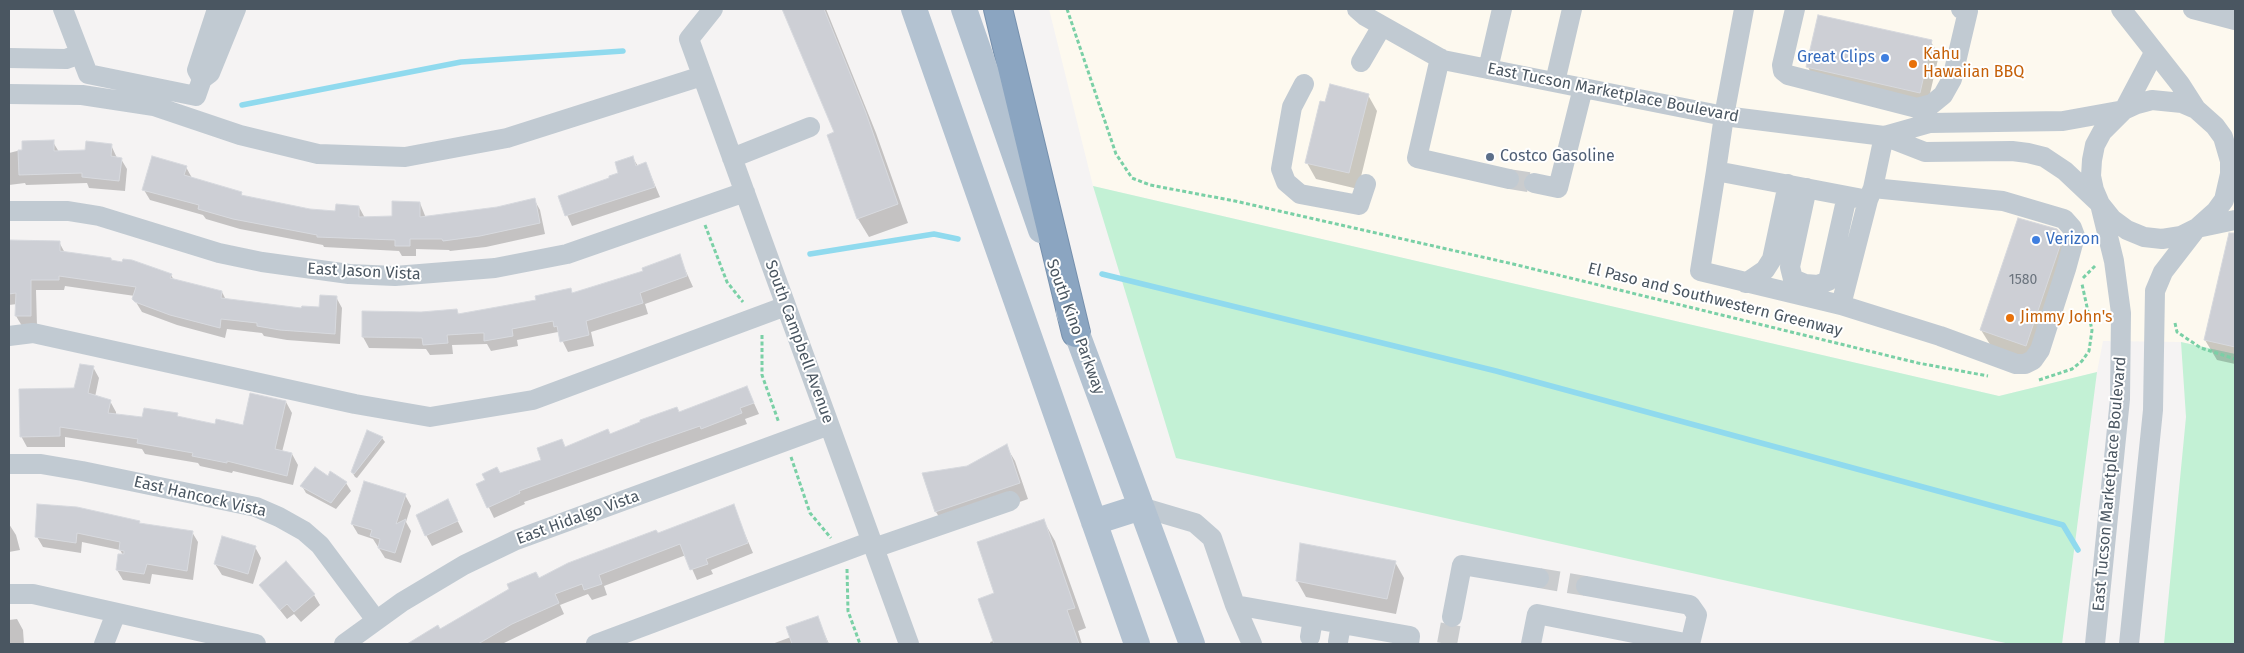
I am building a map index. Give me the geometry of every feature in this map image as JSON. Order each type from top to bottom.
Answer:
[{"type":"highway","points":[[998,9],[1076,333]]},
{"type":"main road","points":[[914,9],[1137,644]]},
{"type":"main road","name":"South Kino Parkway","points":[[964,9],[1076,333],[1192,644]]},
{"type":"main road","points":[[1094,522],[1141,507]]},
{"type":"street","points":[[63,9],[88,74],[196,96],[202,79],[197,70],[236,9]]},
{"type":"street","points":[[213,46],[217,9]]},
{"type":"street","name":"South Campbell Avenue","points":[[713,9],[689,39],[910,644]]},
{"type":"street","name":"East Tucson Marketplace Boulevard","points":[[1356,9],[1364,16],[1440,58],[1488,69],[1724,116],[1884,136],[1925,152],[2012,151],[2044,157],[2065,171],[2100,204],[2119,289],[2122,365],[2095,644]]},
{"type":"street","points":[[1488,69],[1502,9]]},
{"type":"street","points":[[1555,82],[1572,9]]},
{"type":"street","points":[[1716,171],[1847,196],[1871,194],[2003,201],[2064,219],[2072,228],[2075,236],[2040,350],[2033,360],[2025,364],[2016,364],[1940,336],[1841,305],[1804,290],[1746,282],[1700,271],[1724,116],[1744,9]]},
{"type":"street","points":[[1795,9],[1782,65],[1783,71],[1788,74],[1917,108],[1932,104],[1943,95],[1951,80],[1968,11],[1961,9]]},
{"type":"street","points":[[2121,9],[2180,84],[2196,109],[2215,126],[2231,151],[2230,174],[2224,200],[2208,220],[2198,228]]},
{"type":"street","points":[[2193,9],[2235,20]]},
{"type":"street","points":[[1361,62],[1382,26]]},
{"type":"street","points":[[2124,110],[2154,53]]},
{"type":"street","points":[[9,58],[66,59],[80,54]]},
{"type":"street","points":[[1440,58],[1417,158],[1509,179]]},
{"type":"street","points":[[9,94],[82,95],[154,106],[240,135],[318,154],[405,157],[507,138],[702,76]]},
{"type":"street","points":[[1304,84],[1292,107],[1281,169],[1286,182],[1300,194],[1359,205],[1366,184]]},
{"type":"street","points":[[1534,183],[1558,188],[1583,88]]},
{"type":"street","points":[[2196,109],[2167,100],[2152,100],[2124,110],[2112,120],[2095,145],[2091,176],[2100,204],[2112,219],[2127,230],[2144,237],[2162,239],[2181,236],[2198,228],[2235,220]]},
{"type":"street","name":"East Tucson Marketplace Boulevard","points":[[1884,136],[1930,124],[2063,121],[2124,110]]},
{"type":"street","points":[[732,158],[810,127]]},
{"type":"street","points":[[1841,305],[1871,194],[1884,136]]},
{"type":"street","points":[[1746,282],[1765,270],[1772,258],[1798,186]]},
{"type":"street","points":[[1798,186],[1790,268],[1793,279],[1804,290]]},
{"type":"street","name":"East Jason Vista","points":[[9,211],[44,210],[100,216],[219,253],[262,262],[349,274],[395,276],[495,268],[567,254],[745,192]]},
{"type":"street","points":[[1804,290],[1828,281],[1847,196]]},
{"type":"street","name":"East Tucson Marketplace Boulevard","points":[[2129,644],[2153,410],[2155,291],[2163,272],[2198,228]]},
{"type":"street","points":[[9,336],[33,333],[355,404],[430,416],[533,400],[786,306]]},
{"type":"street","name":"East Hidalgo Vista","points":[[344,644],[402,602],[464,565],[516,540],[829,425]]},
{"type":"street","name":"East Hancock Vista","points":[[9,464],[41,464],[82,471],[256,507],[304,531],[320,545],[376,620]]},
{"type":"street","points":[[596,644],[873,544],[1010,501]]},
{"type":"street","points":[[1141,507],[1195,523],[1212,538],[1235,605],[1252,644]]},
{"type":"street","points":[[1452,618],[1462,565],[1539,578]]},
{"type":"street","points":[[1531,644],[1537,614],[1690,644],[1697,614],[1690,605],[1586,586]]},
{"type":"street","points":[[9,594],[32,594],[256,644]]},
{"type":"street","points":[[1235,605],[1312,628],[1340,633],[1371,637],[1410,636],[1409,644]]},
{"type":"street","points":[[104,644],[116,613]]},
{"type":"path","name":"El Paso and Southwestern Greenway","points":[[1067,9],[1116,154],[1132,178],[1150,185],[1235,201],[1523,266],[1918,363],[1993,377]]},
{"type":"path","points":[[2035,381],[2072,369],[2082,361],[2089,351],[2092,330],[2081,281],[2097,264]]},
{"type":"path","points":[[2174,316],[2177,332],[2201,348],[2235,359]]},
{"type":"shaded area","points":[[1049,9],[2235,9],[2235,354],[2181,342],[2103,341],[2097,372],[1999,396],[1093,186]]},
{"type":"green space","points":[[1093,186],[1999,396],[2097,372],[2062,644],[2010,644],[1176,458]]},
{"type":"green space","points":[[2181,342],[2235,354],[2235,644],[2164,644],[2186,417]]},
{"type":"building","points":[[782,9],[824,9],[866,113],[898,204],[857,219],[827,135],[834,132]]},
{"type":"building","points":[[1818,15],[1932,40],[1920,93],[1806,67]]},
{"type":"building","points":[[1330,84],[1369,94],[1349,173],[1305,163],[1320,101],[1325,102]]},
{"type":"building","points":[[54,140],[54,151],[85,150],[86,141],[112,144],[111,156],[122,158],[119,181],[82,177],[82,173],[19,175],[18,150],[22,150],[22,141]]},
{"type":"building","points":[[152,156],[187,166],[184,175],[242,192],[241,195],[310,209],[335,211],[336,204],[359,206],[359,217],[392,216],[392,201],[420,202],[420,217],[497,207],[535,198],[540,223],[480,236],[443,241],[442,239],[410,239],[410,246],[395,246],[395,240],[317,237],[317,235],[233,219],[198,209],[199,205],[142,190]]},
{"type":"building","points":[[633,156],[636,166],[646,162],[655,187],[565,216],[558,196],[609,178],[609,176],[618,173],[615,162]]},
{"type":"building","points":[[2018,218],[2057,229],[2063,237],[2026,346],[1980,330]]},
{"type":"building","points":[[2229,233],[2235,233],[2235,347],[2204,340]]},
{"type":"building","points":[[9,240],[60,241],[60,251],[111,258],[111,260],[122,262],[123,259],[132,260],[172,274],[170,278],[222,291],[221,298],[301,308],[302,306],[319,307],[320,295],[337,296],[335,334],[280,330],[257,326],[257,323],[221,319],[220,328],[170,315],[135,302],[132,299],[136,287],[59,276],[59,280],[31,280],[31,316],[15,316],[16,293],[9,294]]},
{"type":"building","points":[[680,254],[687,276],[640,293],[643,303],[586,321],[589,335],[560,342],[557,326],[554,327],[553,321],[512,329],[513,336],[484,341],[484,333],[447,335],[448,343],[423,345],[422,338],[362,337],[362,311],[421,312],[457,309],[458,314],[536,300],[535,296],[571,288],[572,293],[643,271],[642,268]]},
{"type":"building","points":[[80,364],[94,366],[88,393],[111,400],[108,413],[142,417],[144,408],[178,413],[177,416],[215,424],[216,419],[243,425],[250,393],[286,401],[275,449],[292,453],[287,476],[227,461],[227,463],[192,456],[193,453],[137,443],[138,439],[60,427],[60,436],[20,437],[19,389],[74,388]]},
{"type":"building","points":[[747,386],[754,403],[740,408],[742,413],[701,429],[700,426],[648,444],[519,491],[520,493],[487,508],[476,484],[485,480],[482,474],[497,467],[500,473],[541,460],[537,448],[562,439],[565,447],[608,429],[610,434],[640,422],[640,420],[677,407],[679,412]]},
{"type":"building","points":[[367,430],[383,437],[354,474],[351,472]]},
{"type":"building","points":[[1007,444],[1020,483],[935,512],[922,473],[967,466]]},
{"type":"building","points":[[315,467],[328,476],[330,471],[347,482],[331,503],[300,486]]},
{"type":"building","points":[[364,481],[406,494],[396,524],[406,519],[395,553],[378,548],[380,539],[370,536],[372,530],[351,524]]},
{"type":"building","points":[[448,499],[458,521],[425,536],[416,515]]},
{"type":"building","points":[[37,504],[77,507],[140,521],[139,523],[193,531],[187,571],[147,564],[144,574],[116,570],[118,554],[124,554],[124,551],[119,550],[120,542],[77,533],[76,543],[35,537]]},
{"type":"building","points":[[734,504],[748,543],[706,559],[708,564],[690,570],[680,544],[599,575],[602,584],[584,590],[582,584],[555,594],[559,603],[512,624],[478,644],[407,644],[438,625],[440,629],[509,589],[507,584],[536,572],[539,578],[568,563],[656,530],[658,533]]},
{"type":"building","points":[[1044,519],[1075,608],[1067,610],[1079,644],[994,644],[978,599],[994,593],[977,542]]},
{"type":"building","points":[[222,536],[256,546],[248,574],[214,564]]},
{"type":"building","points":[[1300,543],[1396,561],[1387,599],[1296,581]]},
{"type":"building","points":[[286,561],[315,594],[294,612],[287,604],[280,610],[259,585]]},
{"type":"building","points":[[818,616],[828,644],[792,644],[786,627]]},
{"type":"waterway","points":[[242,105],[461,62],[623,51]]},
{"type":"waterway","points":[[810,254],[934,234],[958,239]]},
{"type":"waterway","points":[[1102,274],[1496,371],[2063,525],[2078,550]]},
{"type":"tunnel","points":[[1509,179],[1534,183]]},
{"type":"tunnel","points":[[1539,578],[1586,586]]},
{"type":"tunnel","points":[[1447,644],[1452,617]]},
{"type":"place","name":"Great Clips","points":[[1885,58]]},
{"type":"place","name":"Kahu Hawaiian BBQ","points":[[1913,64]]},
{"type":"place","name":"Costco Gasoline","points":[[1490,157]]},
{"type":"place","name":"Verizon","points":[[2036,240]]},
{"type":"place","name":"Jimmy John's","points":[[2010,318]]}]
